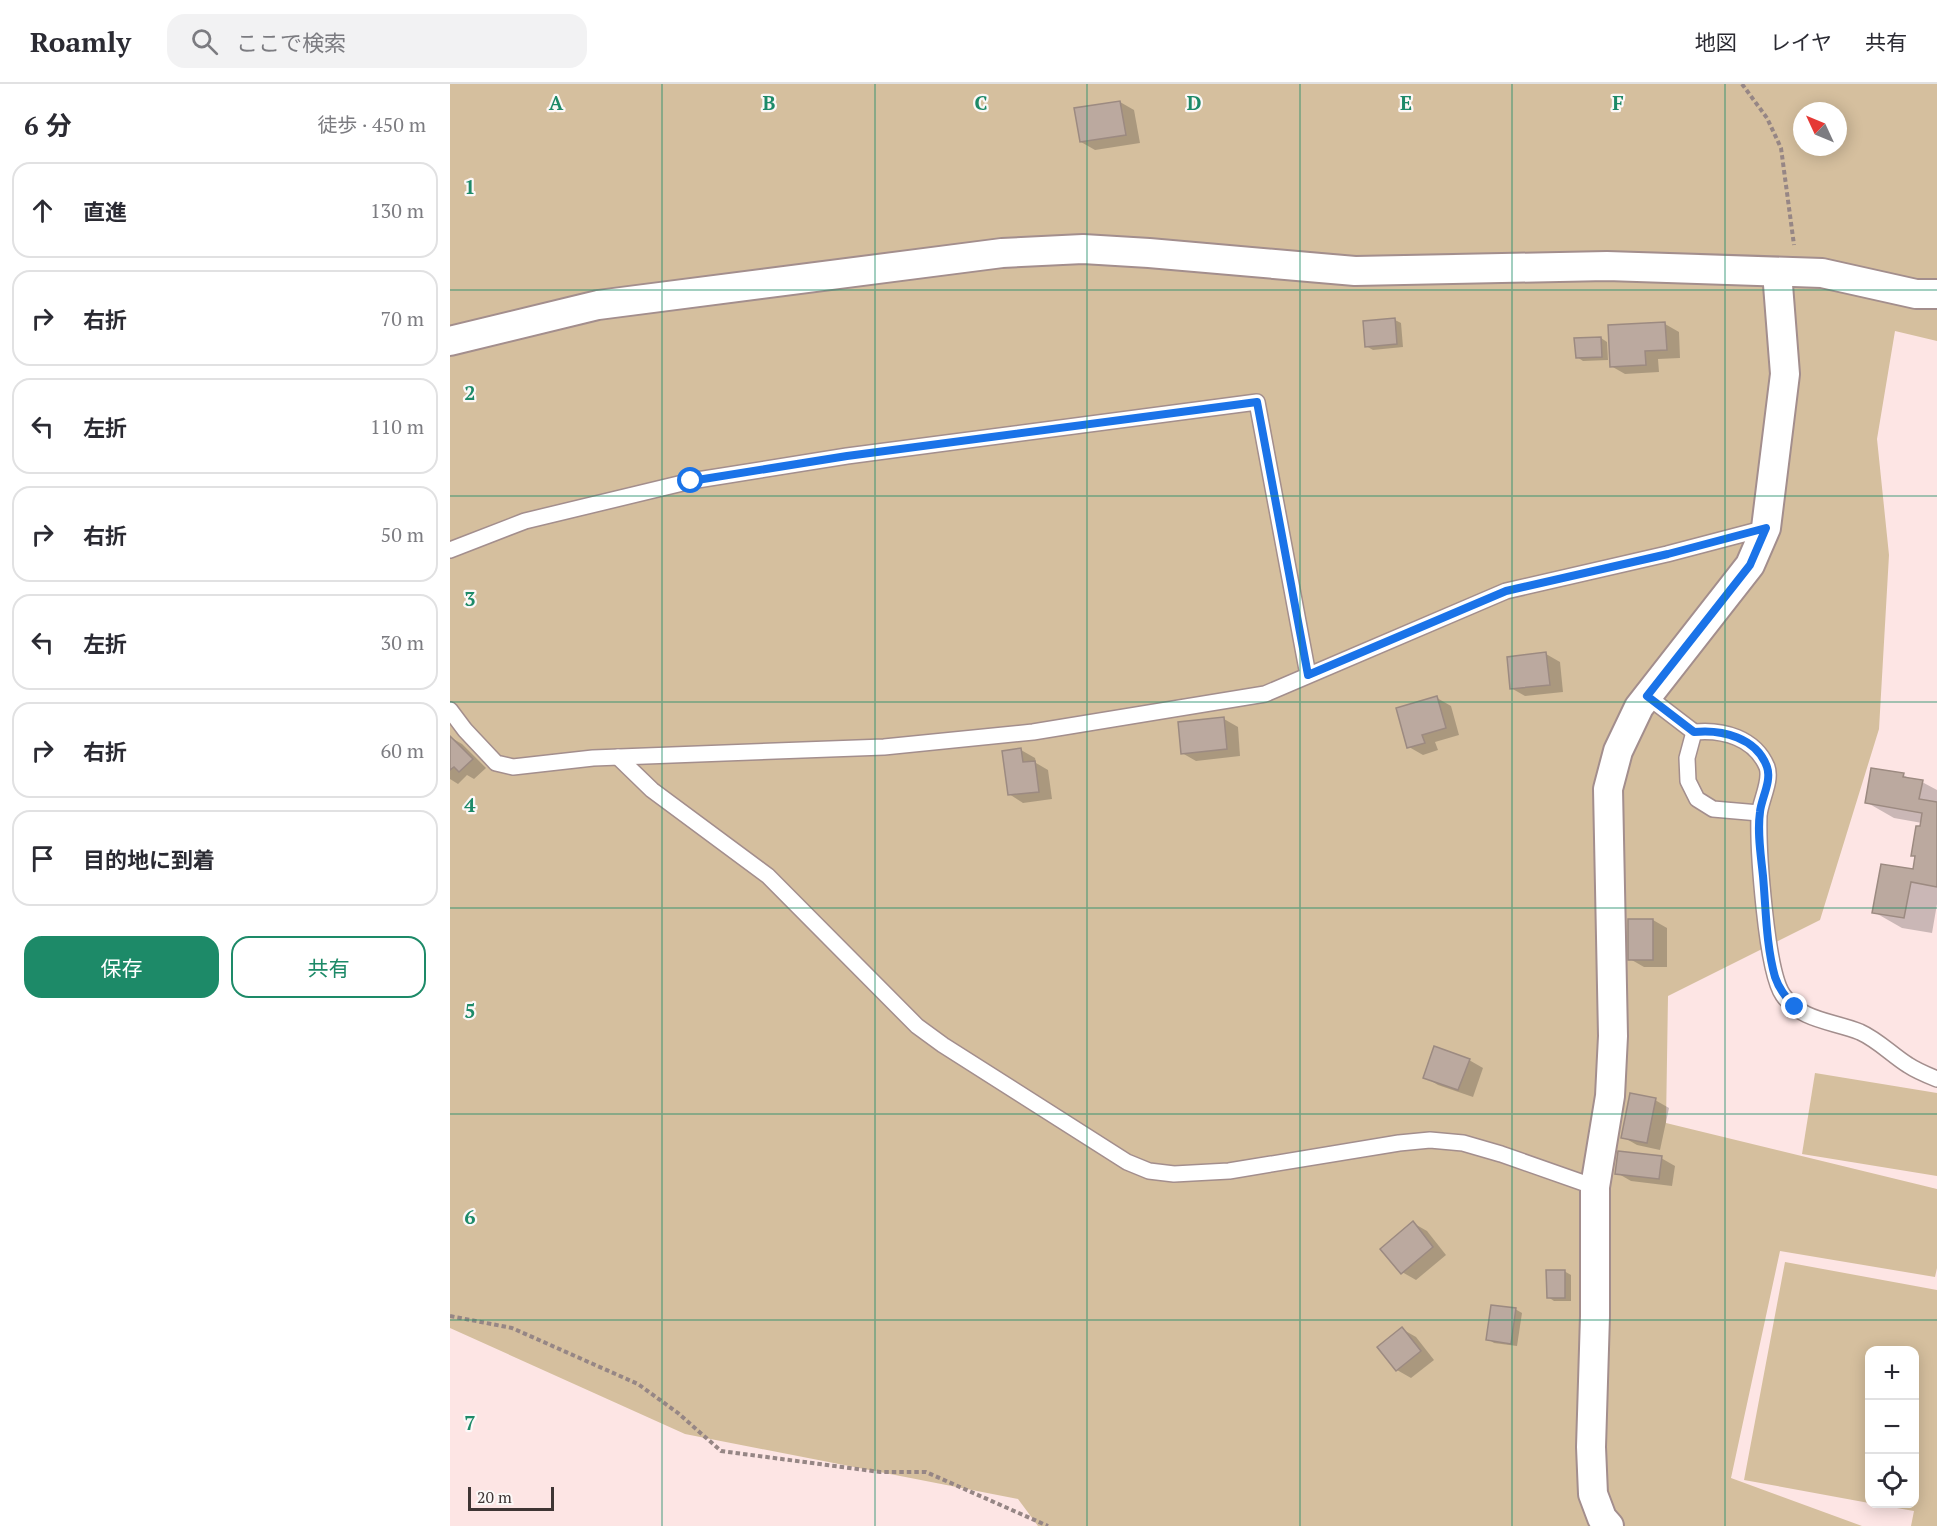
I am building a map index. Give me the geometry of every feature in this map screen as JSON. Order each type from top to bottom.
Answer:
[{"type":"street","points":[[450,340],[598,305],[1002,253],[1071,249],[1149,253],[1355,271],[1607,266],[1822,273],[1916,294],[1937,294]]},
{"type":"street","points":[[1609,1526],[1602,1518],[1593,1494],[1592,1447],[1595,1187],[1610,1095],[1613,1036],[1608,789],[1618,751],[1639,707],[1750,565],[1766,528],[1785,374],[1788,272]]},
{"type":"lane","points":[[450,550],[525,520],[691,481],[847,456],[1257,402],[1308,675]]},
{"type":"lane","points":[[450,710],[496,763],[513,767],[593,758],[884,747],[1032,732],[1265,694],[1506,591],[1668,554],[1766,528]]},
{"type":"lane","points":[[1647,696],[1694,732],[1706,730],[1729,733],[1748,743],[1760,755],[1768,769],[1766,788],[1759,813],[1760,849],[1767,926],[1775,977],[1783,995],[1795,1007],[1812,1017],[1860,1032],[1882,1045],[1909,1066],[1937,1079]]},
{"type":"lane","points":[[1694,732],[1687,758],[1688,781],[1697,799],[1713,809],[1759,813]]},
{"type":"lane","points":[[618,757],[651,790],[768,876],[917,1026],[943,1045],[1135,1165],[1149,1171],[1174,1174],[1229,1171],[1430,1140],[1472,1146],[1595,1187]]},
{"type":"path","points":[[1742,84],[1767,118],[1781,148],[1788,272]]},
{"type":"path","points":[[450,1316],[512,1328],[638,1384],[678,1413],[721,1451],[880,1472],[926,1472],[1048,1526]]},
{"type":"shaded area","points":[[450,84],[1937,84],[1937,341],[1895,331],[1877,439],[1889,555],[1879,729],[1820,920],[1668,996],[1666,1123],[1937,1189],[1935,1277],[1780,1251],[1731,1478],[1862,1526],[1038,1526],[1018,1499],[685,1434],[450,1328]]},
{"type":"shaded area","points":[[1815,1073],[1937,1093],[1937,1176],[1802,1154]]},
{"type":"shaded area","points":[[1785,1262],[1937,1290],[1937,1526],[1911,1526],[1914,1511],[1897,1508],[1919,1508],[1919,1346],[1865,1346],[1865,1502],[1744,1480]]},
{"type":"building","points":[[1120,101],[1126,135],[1080,142],[1074,108]]},
{"type":"building","points":[[1395,318],[1397,344],[1365,347],[1363,321]]},
{"type":"building","points":[[1665,322],[1667,350],[1645,351],[1646,365],[1610,367],[1608,325]]},
{"type":"building","points":[[1601,337],[1602,357],[1576,358],[1574,338]]},
{"type":"building","points":[[1546,652],[1550,685],[1510,689],[1507,657]]},
{"type":"building","points":[[1437,696],[1446,728],[1422,735],[1425,743],[1407,748],[1396,708]]},
{"type":"building","points":[[1224,717],[1227,749],[1181,754],[1178,722]]},
{"type":"building","points":[[450,736],[473,759],[459,772],[454,767],[450,770]]},
{"type":"building","points":[[1021,748],[1023,762],[1035,761],[1039,792],[1008,795],[1002,751]]},
{"type":"building","points":[[1871,768],[1904,773],[1903,777],[1923,780],[1919,799],[1937,802],[1937,887],[1911,882],[1904,918],[1872,913],[1881,864],[1913,869],[1915,856],[1911,856],[1916,826],[1920,826],[1922,813],[1865,803]]},
{"type":"building","points":[[1628,919],[1653,919],[1653,960],[1628,960]]},
{"type":"building","points":[[1434,1046],[1470,1059],[1458,1090],[1423,1078]]},
{"type":"building","points":[[1630,1093],[1656,1098],[1647,1143],[1621,1138]]},
{"type":"building","points":[[1618,1151],[1662,1156],[1659,1179],[1615,1174]]},
{"type":"building","points":[[1413,1221],[1433,1247],[1401,1274],[1380,1249]]},
{"type":"building","points":[[1546,1270],[1565,1270],[1565,1298],[1547,1298]]},
{"type":"building","points":[[1491,1305],[1516,1308],[1511,1344],[1486,1340]]},
{"type":"building","points":[[1402,1327],[1421,1351],[1396,1371],[1377,1347]]},
{"type":"route","points":[[691,481],[847,456],[1257,402],[1308,675],[1506,591],[1668,554],[1766,528],[1750,565],[1647,696],[1694,732],[1706,730],[1729,733],[1748,743],[1760,755],[1768,769],[1766,788],[1759,813],[1767,926],[1775,977],[1783,995],[1795,1007]]}]
